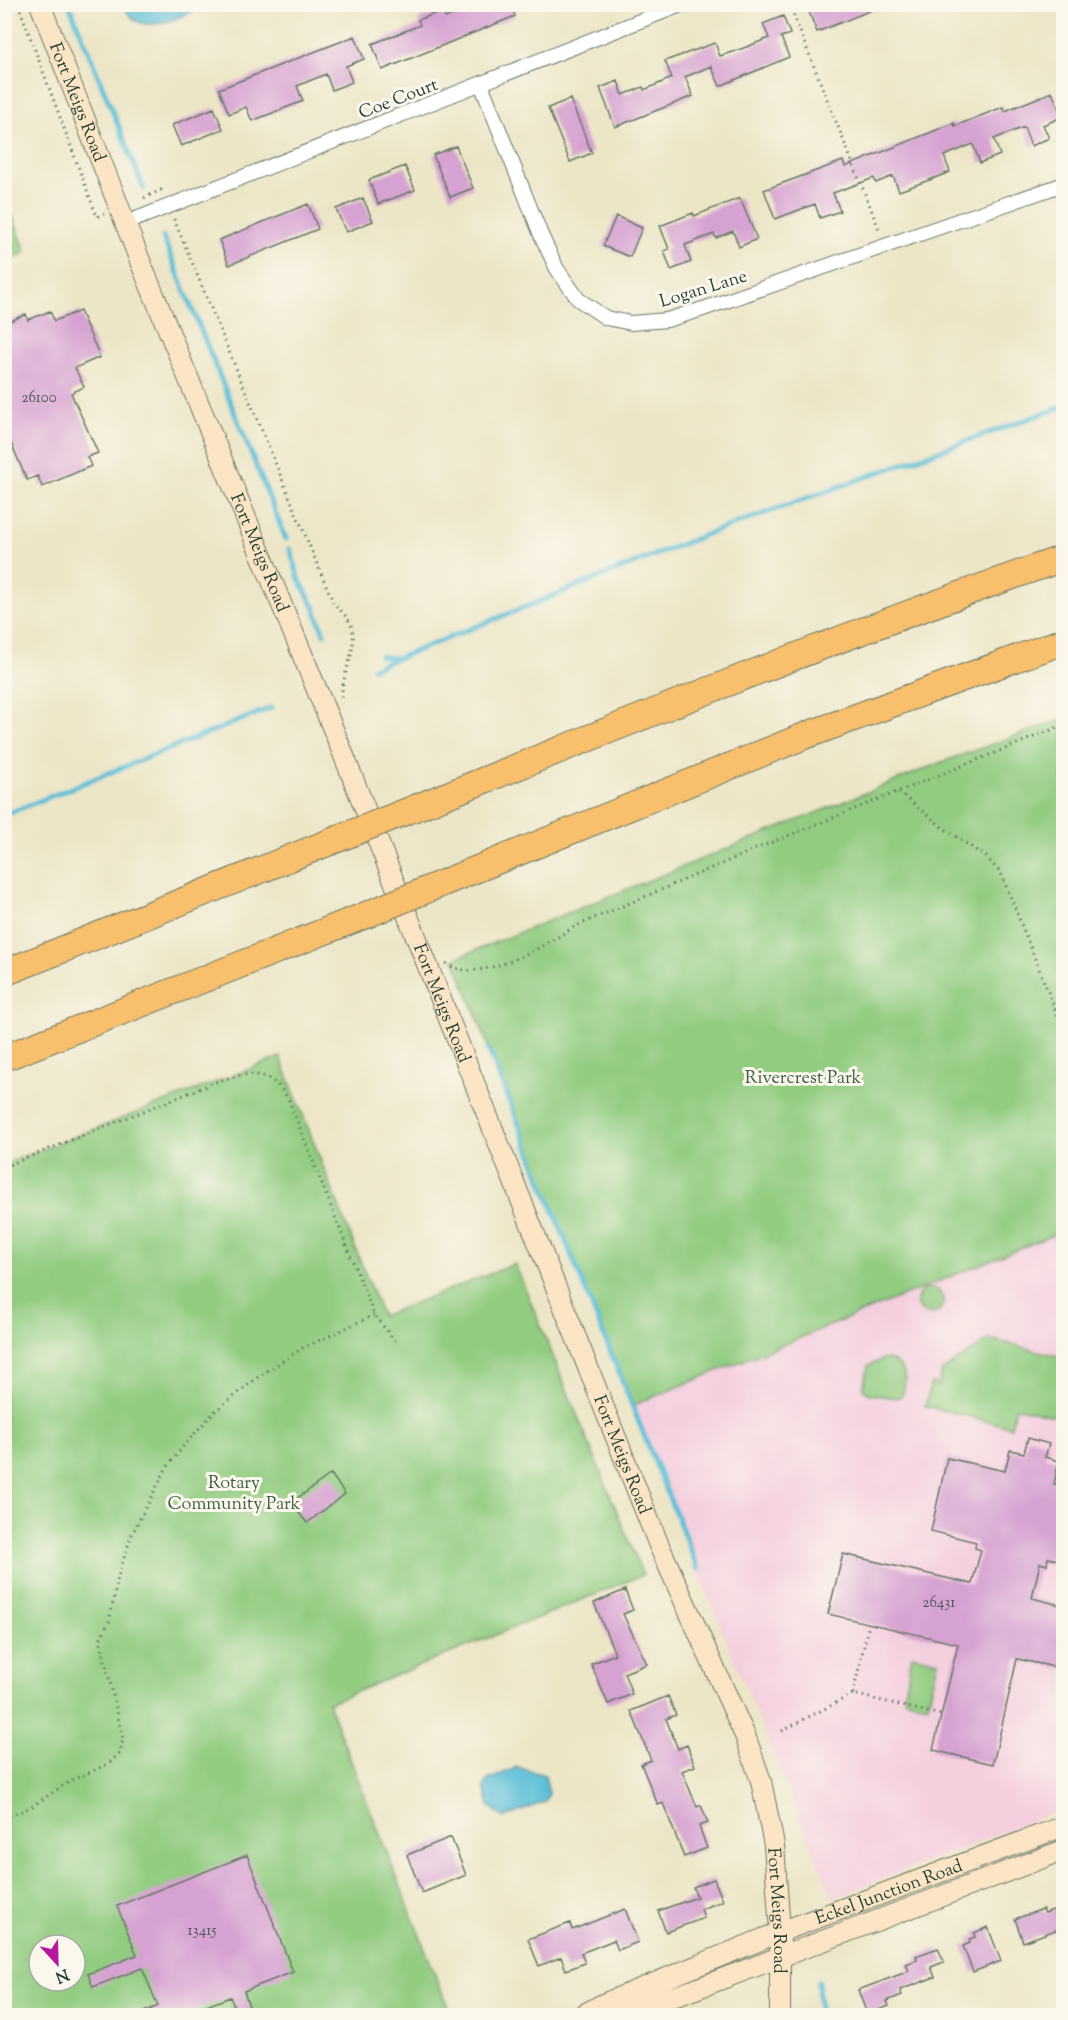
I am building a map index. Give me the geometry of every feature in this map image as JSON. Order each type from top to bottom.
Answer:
[{"type":"highway","points":[[4,973],[790,657],[1064,558]]},
{"type":"highway","points":[[4,1058],[366,915],[807,735],[1064,641]]},
{"type":"street","name":"Fort Meigs Road","points":[[40,4],[262,561],[338,741],[657,1543],[746,1738],[771,1817],[780,1932],[780,2016]]},
{"type":"street","name":"Coe Court","points":[[126,223],[683,4]]},
{"type":"street","name":"Logan Lane","points":[[481,84],[557,269],[578,299],[598,314],[618,321],[643,323],[703,309],[1064,184]]},
{"type":"street","name":"Eckel Junction Road","points":[[581,2016],[603,2004],[780,1932],[1064,1826]]},
{"type":"street","name":"Eckel Junction Road","points":[[612,2016],[682,1994],[1064,1850]]},
{"type":"path","points":[[18,4],[97,217],[105,214]]},
{"type":"path","points":[[789,4],[879,229]]},
{"type":"path","points":[[139,200],[161,190]]},
{"type":"path","points":[[173,219],[333,602],[351,624],[353,639],[342,682],[342,707]]},
{"type":"path","points":[[444,962],[453,969],[463,972],[487,968],[507,961],[553,941],[574,927],[1064,725]]},
{"type":"path","points":[[899,792],[942,827],[987,857],[1002,873],[1064,1032]]},
{"type":"path","points":[[4,1167],[216,1082],[241,1074],[267,1076],[283,1090],[294,1109],[374,1315],[395,1341]]},
{"type":"path","points":[[4,1818],[31,1807],[70,1781],[108,1764],[120,1753],[123,1738],[100,1639],[109,1622],[118,1577],[135,1527],[154,1490],[184,1444],[214,1412],[258,1377],[303,1348],[374,1315]]},
{"type":"path","points":[[853,1694],[869,1624]]},
{"type":"path","points":[[782,1731],[853,1694],[941,1715]]},
{"type":"shaded area","points":[[1063,1231],[1063,1809],[833,1898],[631,1406]]},
{"type":"green space","points":[[5,216],[13,217],[26,252],[5,263]]},
{"type":"green space","name":"Rivercrest Park","points":[[1063,719],[1063,1231],[631,1406],[454,959],[942,762]]},
{"type":"green space","name":"Rotary Community Park","points":[[280,1057],[382,1316],[515,1264],[643,1575],[328,1703],[451,2015],[5,2016],[5,1164]]},
{"type":"green space","points":[[930,1288],[939,1292],[943,1301],[939,1310],[930,1314],[921,1310],[917,1301],[921,1292]]},
{"type":"green space","points":[[990,1339],[1063,1357],[1063,1418],[1015,1407],[1011,1427],[925,1406],[931,1383],[938,1385],[942,1371]]},
{"type":"green space","points":[[883,1359],[896,1363],[903,1371],[904,1389],[898,1398],[869,1394],[863,1388],[868,1366]]},
{"type":"green space","points":[[912,1655],[938,1661],[928,1705],[904,1699]]},
{"type":"water","points":[[123,5],[206,5],[173,20],[150,24],[139,22],[130,16]]},
{"type":"water","points":[[517,1767],[545,1775],[549,1794],[545,1802],[504,1818],[489,1806],[484,1787],[488,1780]]},
{"type":"building","points":[[478,4],[511,4],[515,16],[382,70],[372,44],[420,25],[418,20],[442,11],[445,18]]},
{"type":"building","points":[[814,4],[884,5],[817,32],[807,7]]},
{"type":"building","points":[[783,16],[790,34],[781,37],[789,57],[720,86],[711,66],[685,77],[693,96],[615,127],[600,88],[618,81],[623,95],[643,87],[644,90],[672,78],[665,61],[715,43],[720,56],[741,49],[769,38],[763,24]]},
{"type":"building","points":[[355,36],[364,59],[346,66],[352,82],[332,90],[326,74],[297,86],[303,101],[252,121],[246,107],[229,114],[219,89]]},
{"type":"building","points":[[1052,92],[1062,117],[1043,125],[1049,138],[1031,146],[1024,127],[994,139],[1000,155],[980,163],[973,144],[944,156],[950,172],[932,179],[899,191],[893,176],[876,183],[874,178],[833,193],[840,211],[820,218],[815,204],[775,219],[764,190],[843,161],[845,167],[954,123],[955,126],[1003,107],[1005,111]]},
{"type":"building","points":[[570,99],[592,153],[570,162],[548,108]]},
{"type":"building","points":[[214,108],[223,129],[181,146],[172,125]]},
{"type":"building","points":[[456,146],[473,188],[450,197],[433,155]]},
{"type":"building","points":[[405,166],[415,190],[378,204],[369,180]]},
{"type":"building","points":[[363,198],[373,221],[346,232],[336,209]]},
{"type":"building","points":[[740,198],[757,239],[739,247],[733,231],[716,238],[714,234],[685,245],[691,262],[671,270],[664,251],[669,249],[660,226]]},
{"type":"building","points":[[308,204],[318,229],[229,265],[219,240]]},
{"type":"building","points":[[616,216],[642,228],[630,257],[603,246]]},
{"type":"building","points":[[50,311],[54,321],[80,311],[100,357],[75,368],[84,387],[71,393],[98,453],[87,457],[91,466],[42,487],[38,476],[27,480],[4,427],[4,324],[26,314],[28,320]]},
{"type":"building","points":[[1028,1438],[1049,1444],[1045,1457],[1059,1461],[1054,1484],[1064,1486],[1064,1561],[1048,1558],[1047,1565],[1040,1563],[1032,1598],[1064,1606],[1064,1669],[1017,1659],[993,1764],[933,1750],[958,1644],[828,1614],[843,1554],[972,1584],[981,1550],[975,1548],[976,1542],[931,1531],[947,1458],[1005,1471],[1010,1450],[1024,1453]]},
{"type":"building","points":[[331,1474],[345,1494],[307,1523],[291,1503]]},
{"type":"building","points":[[625,1590],[633,1610],[623,1614],[647,1664],[624,1673],[632,1694],[608,1704],[591,1664],[615,1654],[594,1603]]},
{"type":"building","points":[[668,1696],[676,1715],[666,1719],[678,1749],[687,1745],[695,1766],[682,1771],[697,1807],[701,1805],[708,1823],[699,1826],[707,1848],[684,1857],[663,1803],[658,1805],[641,1764],[651,1760],[631,1711]]},
{"type":"building","points":[[451,1837],[466,1875],[422,1893],[407,1855]]},
{"type":"building","points":[[247,1855],[293,1972],[244,1991],[251,2012],[238,2016],[230,1997],[181,2016],[135,2016],[158,2006],[142,1968],[93,1987],[88,1974],[137,1955],[117,1906]]},
{"type":"building","points":[[714,1879],[723,1901],[701,1909],[704,1918],[666,1932],[658,1911],[697,1897],[693,1887]]},
{"type":"building","points":[[1061,1907],[1064,1927],[1023,1942],[1015,1919],[1043,1909],[1045,1913]]},
{"type":"building","points":[[625,1909],[638,1942],[618,1950],[614,1940],[581,1953],[585,1963],[566,1970],[561,1957],[539,1966],[528,1939],[570,1923],[572,1930]]},
{"type":"building","points":[[988,1927],[1001,1961],[973,1972],[963,1946],[970,1943],[969,1939],[975,1937],[974,1933]]},
{"type":"building","points":[[938,1948],[944,1962],[931,1967],[935,1977],[900,1990],[902,1995],[887,2001],[889,2006],[867,2014],[858,1990],[909,1971],[906,1964],[917,1960],[916,1956]]},
{"type":"waterway","points":[[69,4],[144,189]]},
{"type":"waterway","points":[[163,237],[286,539]]},
{"type":"waterway","points":[[373,668],[710,533],[1064,406]]},
{"type":"waterway","points":[[290,549],[299,579],[315,609],[324,634]]},
{"type":"waterway","points":[[380,656],[396,658]]},
{"type":"waterway","points":[[4,815],[271,708]]},
{"type":"waterway","points":[[488,1048],[698,1569]]},
{"type":"waterway","points":[[818,1981],[820,2016]]}]
